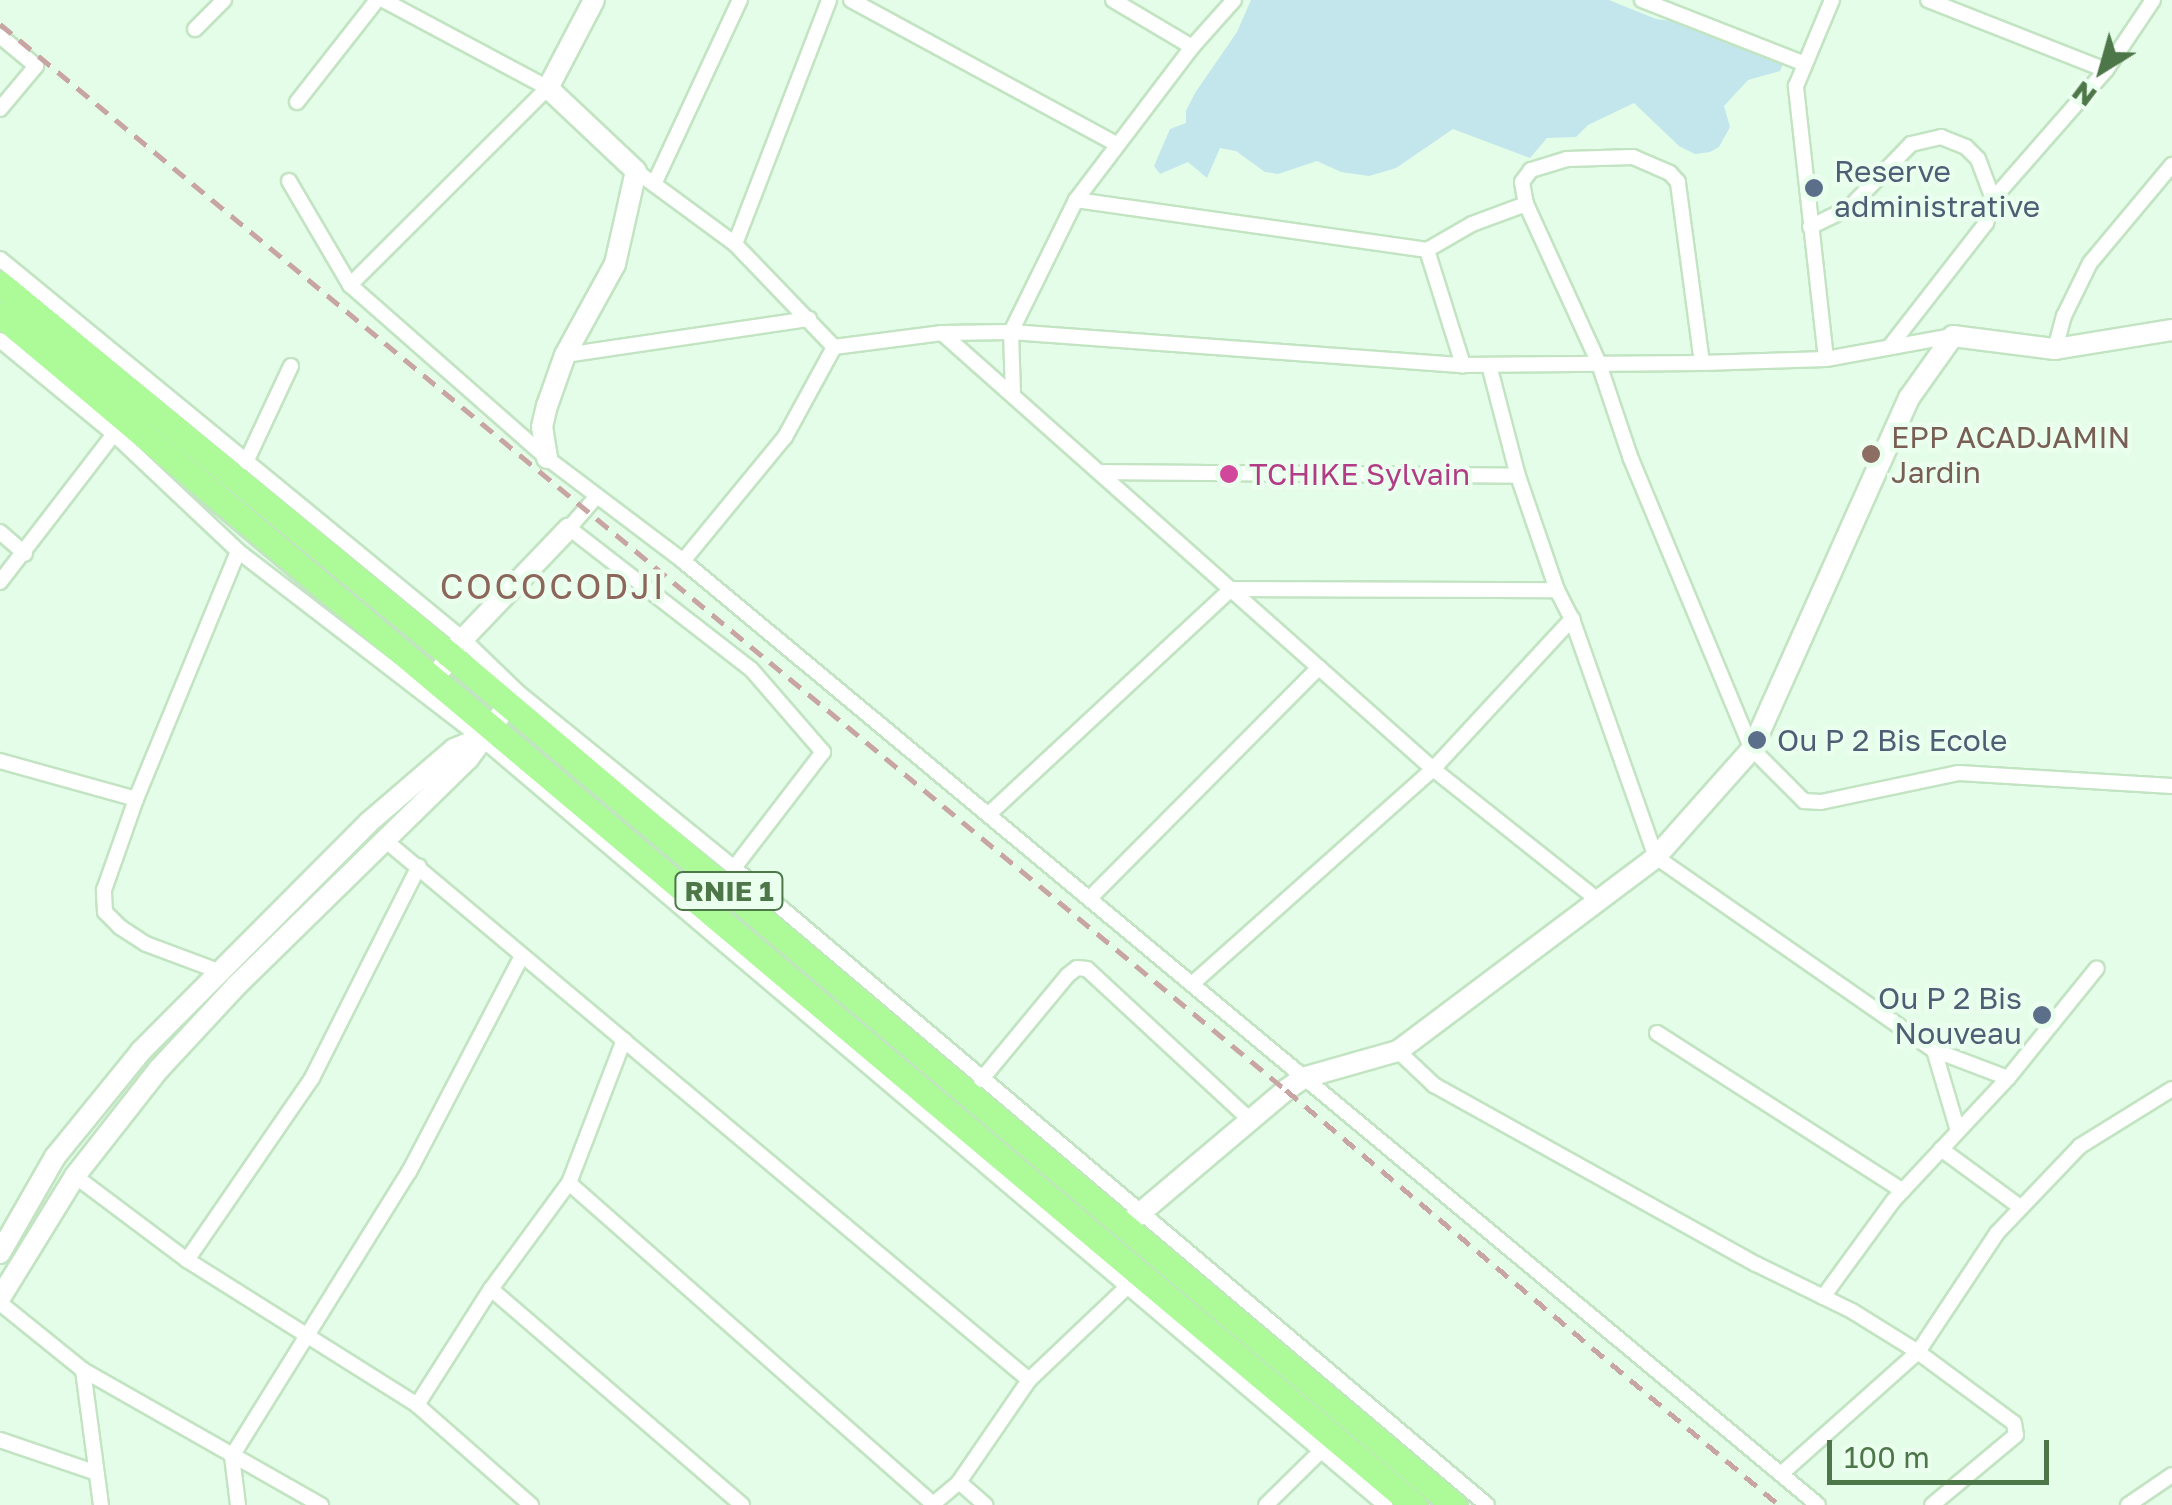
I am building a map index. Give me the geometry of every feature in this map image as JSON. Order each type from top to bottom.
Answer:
[{"type":"highway","name":"RNIE 1","points":[[0,284],[457,648],[1133,1220],[1454,1505]]},
{"type":"highway","name":"RNIE 1","points":[[0,314],[435,678],[487,732],[1414,1505]]},
{"type":"street","points":[[195,28],[224,0]]},
{"type":"street","points":[[297,102],[380,0],[548,88],[646,177],[735,244],[834,346]]},
{"type":"street","points":[[350,285],[548,88],[594,0]]},
{"type":"street","points":[[546,458],[542,427],[564,355],[615,264],[646,177],[740,0]]},
{"type":"street","points":[[735,244],[829,0]]},
{"type":"street","points":[[851,0],[1116,144]]},
{"type":"street","points":[[1113,0],[1192,47]]},
{"type":"street","points":[[1014,395],[1011,332],[1076,200],[1192,47],[1234,0]]},
{"type":"street","points":[[1642,0],[1803,63]]},
{"type":"street","points":[[1826,359],[1796,111],[1803,63],[1832,0]]},
{"type":"street","points":[[1928,0],[2106,70]]},
{"type":"street","points":[[1891,345],[1968,252],[1986,223],[1993,199],[2106,70],[2153,0]]},
{"type":"street","points":[[0,36],[36,66],[0,109]]},
{"type":"street","points":[[1810,227],[1849,208],[1911,144],[1928,138],[1966,147],[1985,172],[1993,199]]},
{"type":"street","points":[[1702,364],[1678,182],[1670,173],[1633,156],[1568,159],[1525,176],[1526,204],[1598,361],[1631,459],[1752,749],[1804,801],[1959,772],[2172,786]]},
{"type":"street","points":[[2055,349],[2074,291],[2090,263],[2172,166]]},
{"type":"street","points":[[289,181],[350,285],[546,458],[683,561],[1818,1505]]},
{"type":"street","points":[[1076,200],[1427,250],[1472,224],[1526,204]]},
{"type":"street","points":[[1427,250],[1463,365]]},
{"type":"street","points":[[0,259],[246,462],[457,648]]},
{"type":"street","points":[[564,355],[809,319]]},
{"type":"street","points":[[834,346],[942,333],[1011,332],[1463,365],[1598,361],[1702,364],[1826,359],[1953,336],[2055,349],[2172,330]]},
{"type":"street","points":[[942,333],[1433,768],[1598,901]]},
{"type":"street","points":[[1133,1220],[1302,1078],[1398,1051],[1656,857],[1752,749],[1909,398],[1953,336]]},
{"type":"street","points":[[0,340],[114,434],[238,551],[487,732],[1385,1505]]},
{"type":"street","points":[[683,561],[785,437],[834,346]]},
{"type":"street","points":[[1489,365],[1518,476],[1556,590],[1572,618],[1656,857],[1934,1050],[2008,1078]]},
{"type":"street","points":[[246,462],[291,366]]},
{"type":"street","points":[[0,582],[114,434]]},
{"type":"street","points":[[1100,472],[1518,476]]},
{"type":"street","points":[[435,678],[457,648],[598,496]]},
{"type":"street","points":[[569,528],[751,669],[823,752],[734,868]]},
{"type":"street","points":[[0,532],[25,554]]},
{"type":"street","points":[[221,972],[146,944],[105,912],[104,890],[136,799],[238,551]]},
{"type":"street","points":[[989,814],[1230,588],[1556,590]]},
{"type":"street","points":[[1193,982],[1433,768],[1572,618]]},
{"type":"street","points":[[1090,898],[1318,667]]},
{"type":"street","points":[[321,1505],[83,1370],[0,1300],[75,1176],[159,1069],[236,986],[468,760],[514,699],[734,868],[981,1080],[1133,1220],[1487,1505]]},
{"type":"street","points":[[0,1254],[55,1157],[141,1051],[368,823],[454,749],[487,732]]},
{"type":"street","points":[[0,762],[136,799]]},
{"type":"street","points":[[386,841],[1029,1380]]},
{"type":"street","points":[[187,1260],[312,1078],[419,866]]},
{"type":"street","points":[[238,1505],[232,1456],[410,1172],[522,956]]},
{"type":"street","points":[[981,1080],[1068,975],[1076,968],[1087,969],[1249,1119]]},
{"type":"street","points":[[1823,1297],[1902,1191],[2008,1078],[2097,968]]},
{"type":"street","points":[[1657,1033],[1902,1191]]},
{"type":"street","points":[[417,1404],[491,1288],[568,1183],[624,1040]]},
{"type":"street","points":[[1934,1050],[1958,1132]]},
{"type":"street","points":[[1398,1051],[1434,1085],[1918,1352],[2017,1428],[2016,1435],[1932,1505]]},
{"type":"street","points":[[1781,1474],[1918,1352],[2020,1206],[2091,1137],[2172,1089]]},
{"type":"street","points":[[1941,1149],[2020,1206]]},
{"type":"street","points":[[75,1176],[187,1260],[417,1404],[532,1505]]},
{"type":"street","points":[[568,1183],[933,1505],[960,1482],[1029,1380],[1130,1285]]},
{"type":"street","points":[[491,1288],[732,1502]]},
{"type":"street","points":[[83,1370],[101,1505]]},
{"type":"street","points":[[0,1440],[97,1473]]},
{"type":"street","points":[[1266,1505],[1322,1450]]},
{"type":"street","points":[[2128,1505],[2172,1474]]},
{"type":"street","points":[[960,1482],[985,1505]]},
{"type":"shaded area","points":[[1251,0],[1609,0],[1656,19],[1695,24],[1785,60],[1780,71],[1748,80],[1724,106],[1730,127],[1719,147],[1710,152],[1695,154],[1679,146],[1634,103],[1588,125],[1576,137],[1547,138],[1530,158],[1453,129],[1396,168],[1369,176],[1341,172],[1317,161],[1278,174],[1265,172],[1236,151],[1220,148],[1207,178],[1188,162],[1160,174],[1154,166],[1170,129],[1186,123],[1186,111],[1195,93],[1237,32]]},
{"type":"railway","points":[[0,24],[1286,1090],[1779,1505]]},
{"type":"place","name":"Reserve administrative","points":[[1814,188]]},
{"type":"place","name":"EPP ACADJAMIN Jardin","points":[[1871,454]]},
{"type":"place","name":"TCHIKE Sylvain","points":[[1229,474]]},
{"type":"place","name":"Ou P 2 Bis Ecole","points":[[1757,740]]},
{"type":"place","name":"Ou P 2 Bis Nouveau","points":[[2042,1015]]},
{"type":"district","name":"COCOCODJI","points":[[553,586]]}]
